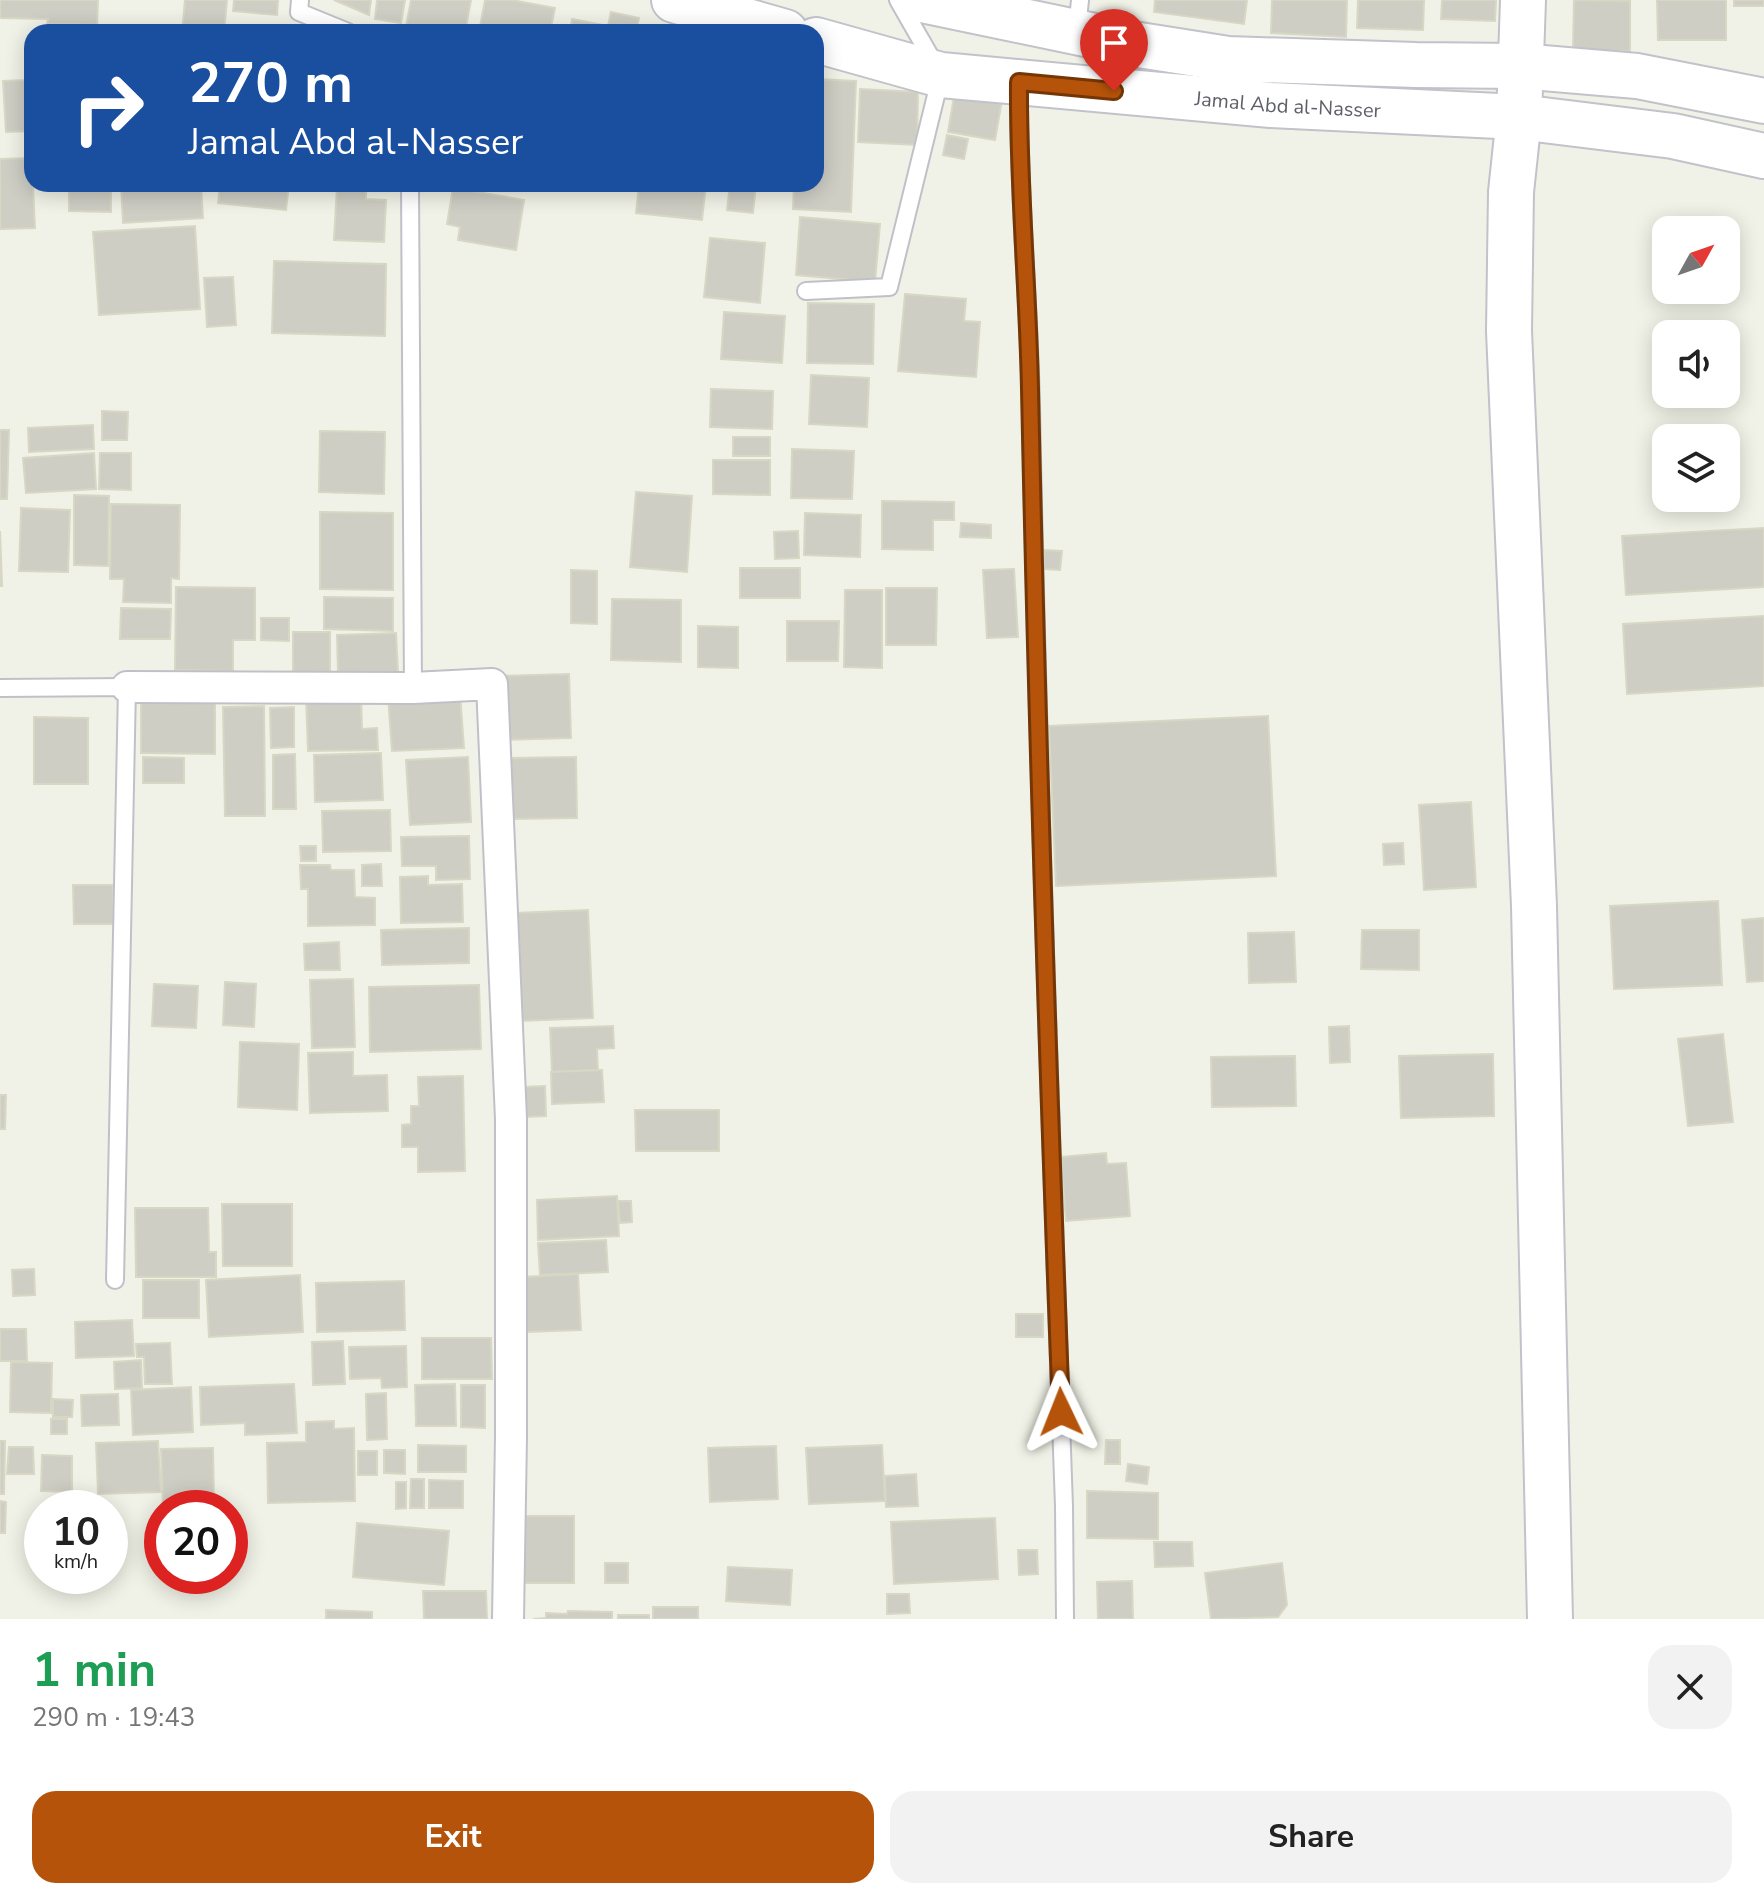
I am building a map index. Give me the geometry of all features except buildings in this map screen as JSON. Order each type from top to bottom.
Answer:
[{"type":"main road","points":[[674,0],[741,10],[769,24]]},
{"type":"main road","name":"Jamal Abd al-Nasser","points":[[922,0],[1078,16],[1133,44],[1228,59],[1520,66],[1637,76],[1764,101]]},
{"type":"main road","points":[[1523,0],[1519,117],[1511,192],[1509,331],[1534,906],[1550,1619]]},
{"type":"main road","name":"Jamal Abd al-Nasser","points":[[824,42],[941,75],[1271,105],[1519,117],[1673,136],[1764,156]]},
{"type":"street","points":[[127,687],[413,688],[492,684],[511,1119],[508,1619]]},
{"type":"lane","points":[[300,0],[299,12],[328,24]]},
{"type":"lane","points":[[806,291],[889,287],[941,75],[898,0]]},
{"type":"lane","points":[[1019,82],[1029,333],[1037,721],[1064,1506],[1065,1619]]},
{"type":"lane","points":[[410,192],[413,688]]},
{"type":"lane","points":[[0,688],[127,687],[115,1280]]},
{"type":"route","points":[[1061,1412],[1019,82],[1114,91]]}]
